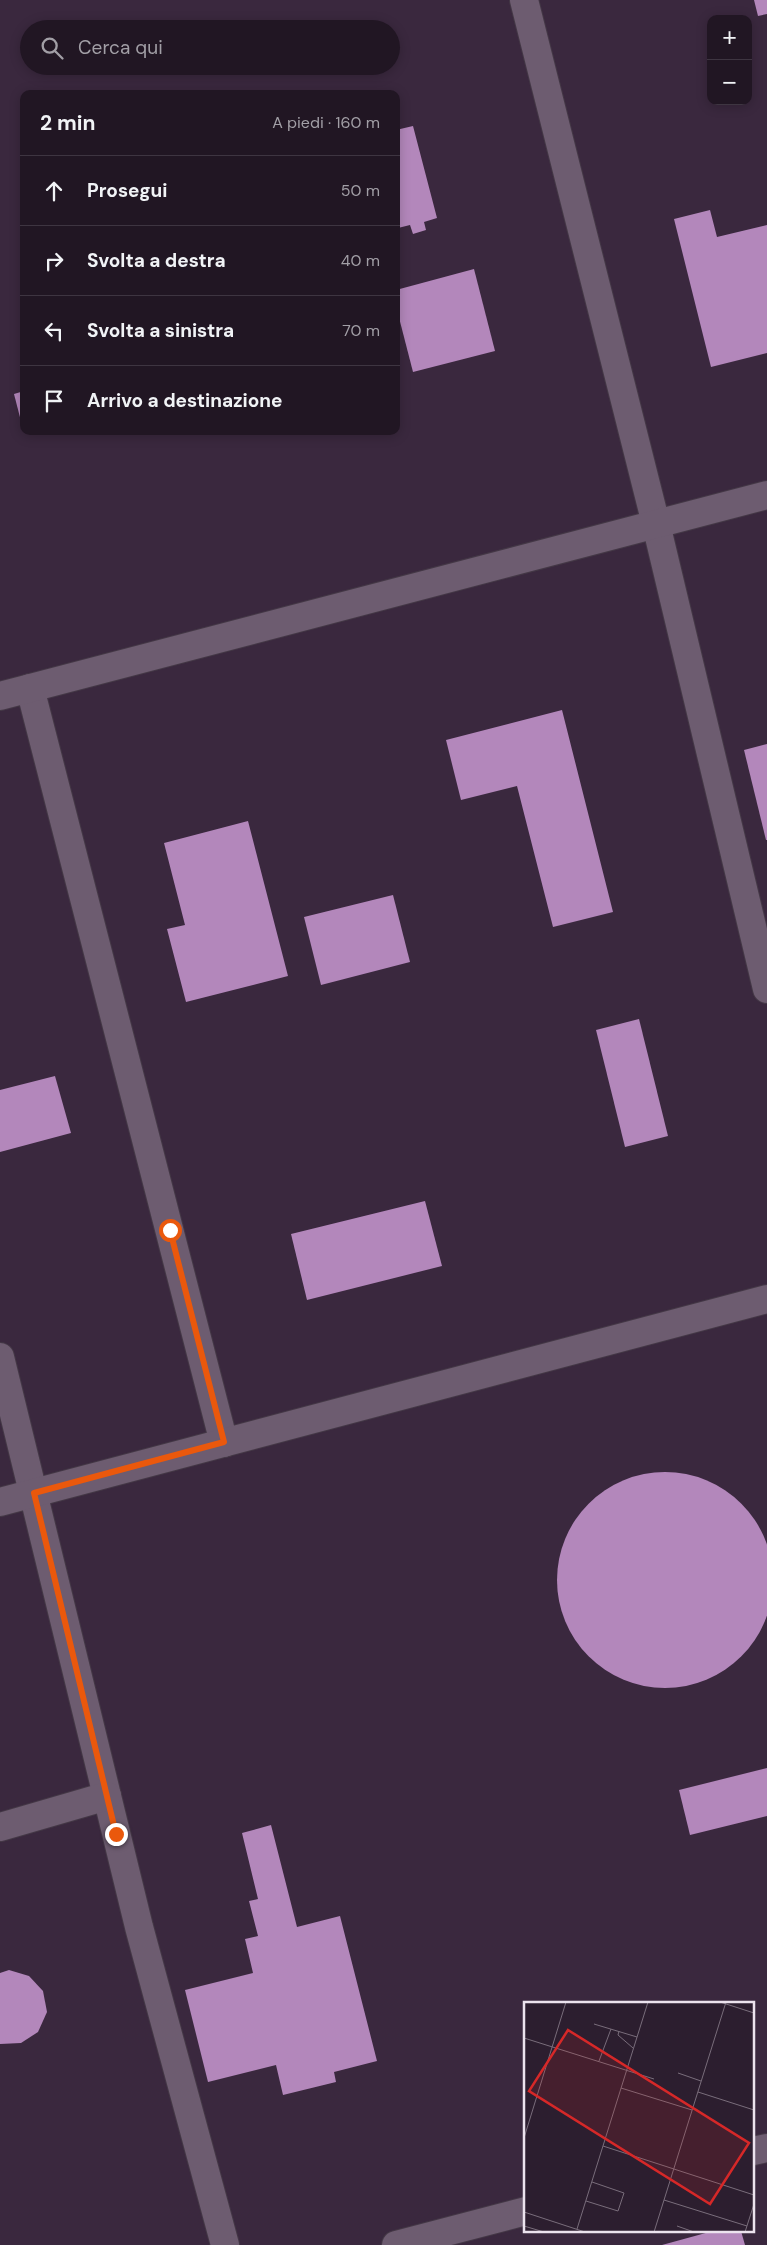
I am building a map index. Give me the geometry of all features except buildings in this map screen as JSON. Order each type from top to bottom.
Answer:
[{"type":"lane","points":[[524,0],[656,524],[767,989]]},
{"type":"lane","points":[[0,696],[767,495]]},
{"type":"lane","points":[[30,688],[224,1442]]},
{"type":"lane","points":[[0,1502],[767,1299]]},
{"type":"lane","points":[[0,1358],[139,1928],[225,2245]]},
{"type":"lane","points":[[0,1827],[107,1796]]},
{"type":"lane","points":[[754,2151],[767,2148]]},
{"type":"lane","points":[[396,2245],[524,2212]]},
{"type":"shaded area","points":[[0,0],[767,0],[767,2245],[0,2245]]},
{"type":"route","points":[[116,1834],[34,1493],[224,1442],[170,1230]]}]
